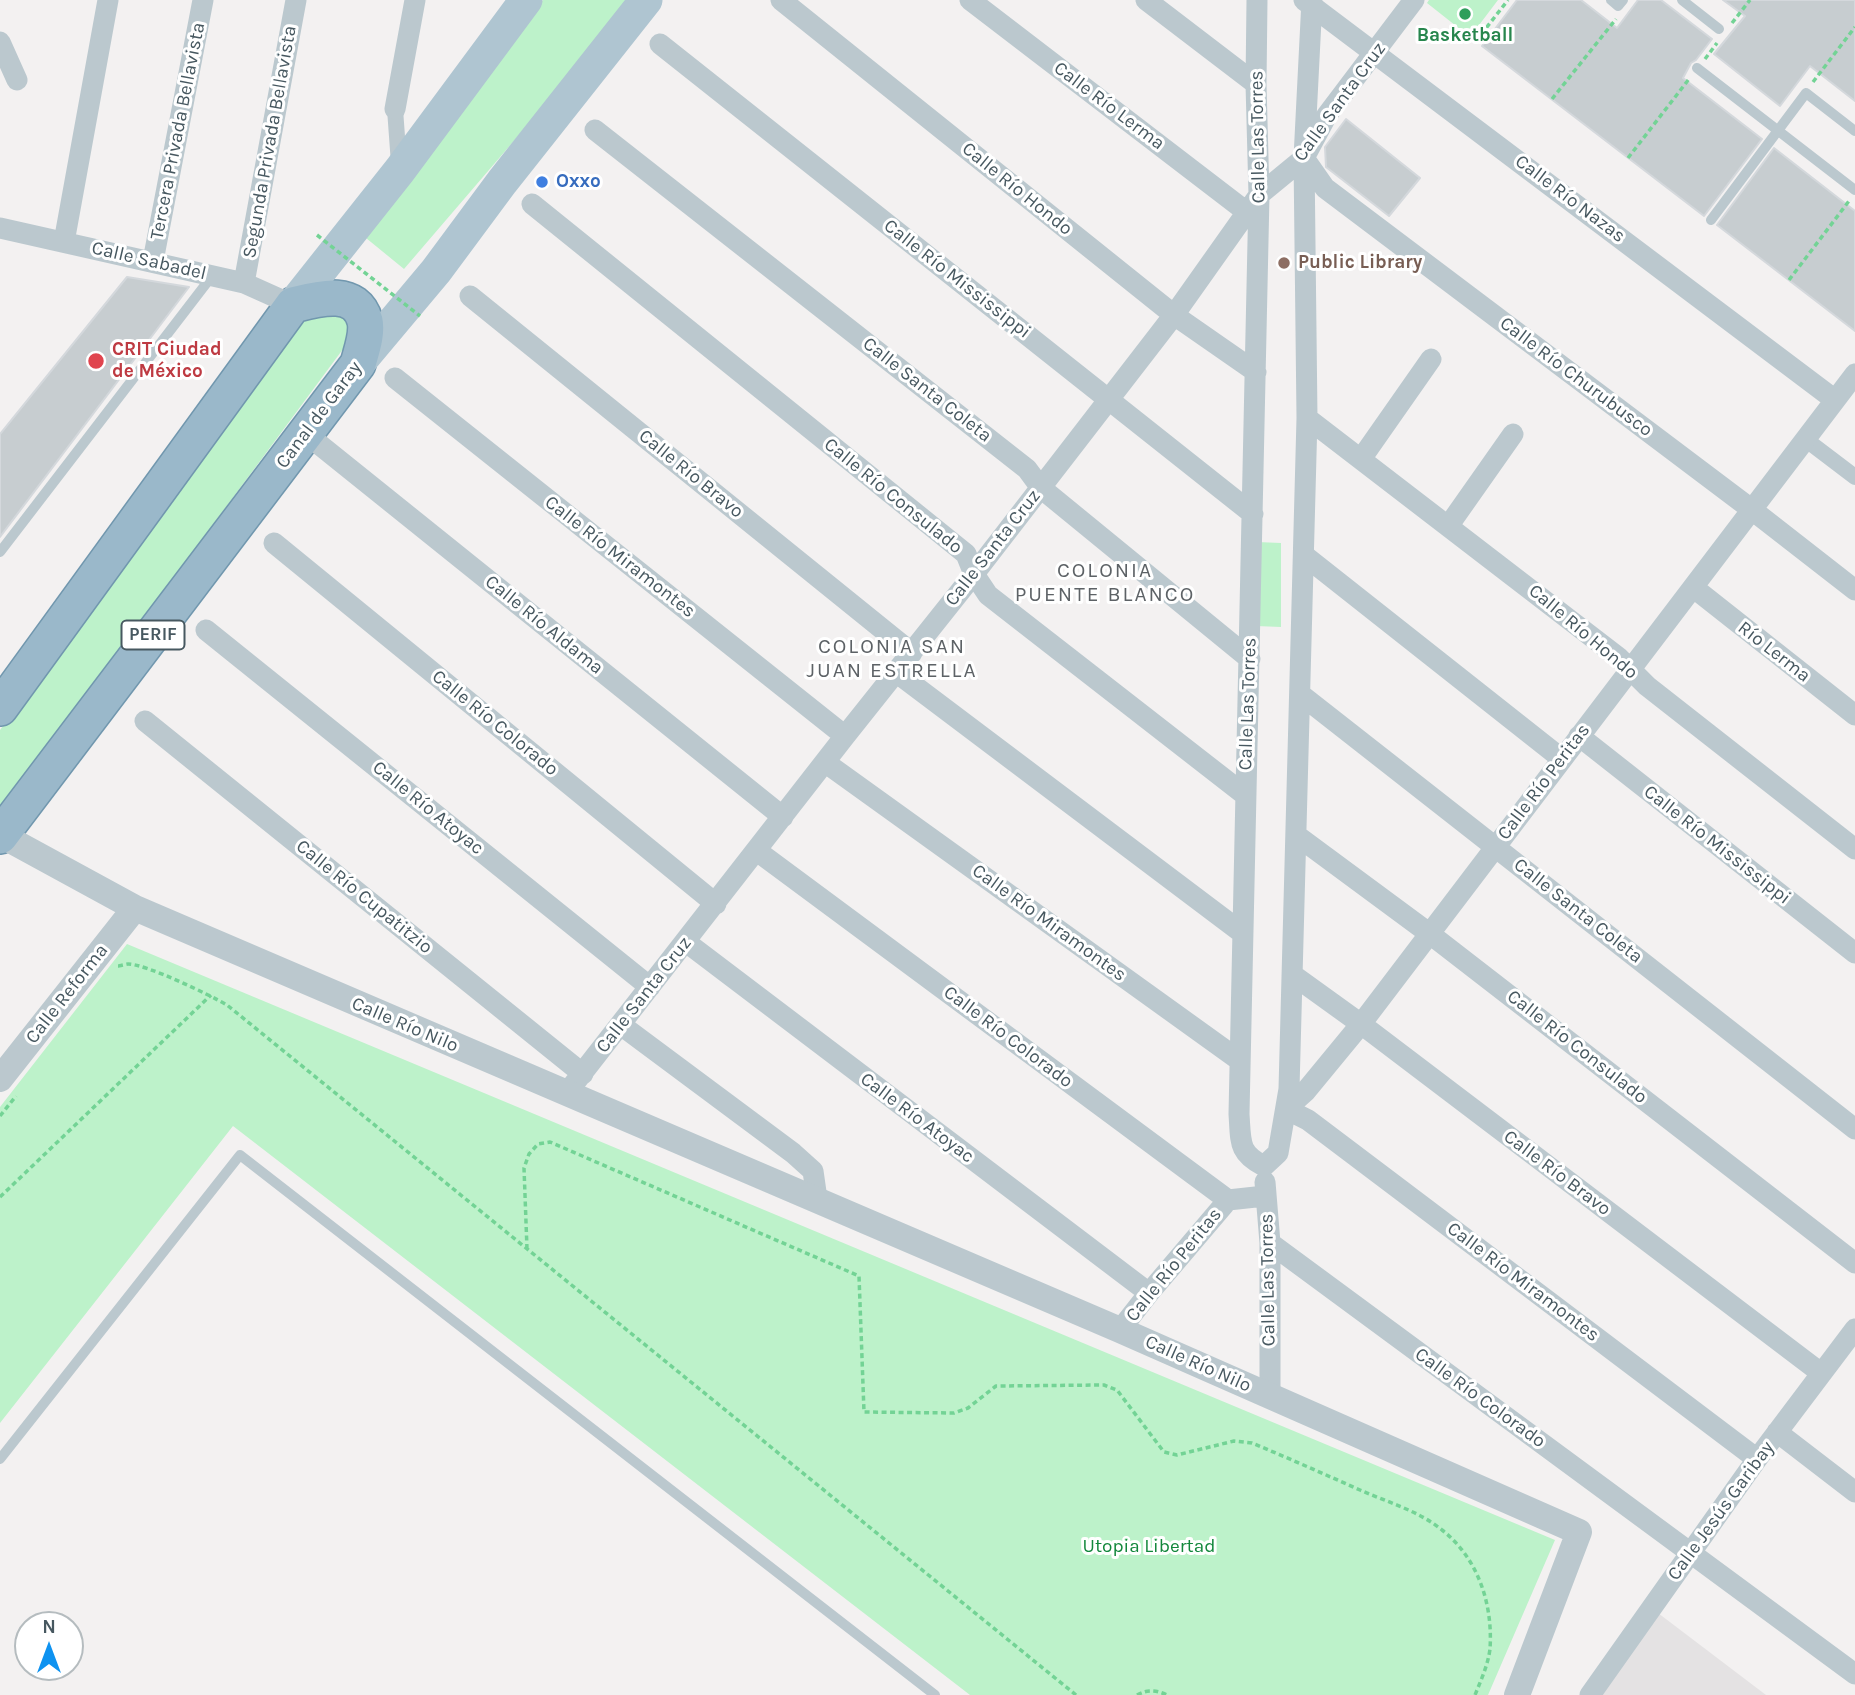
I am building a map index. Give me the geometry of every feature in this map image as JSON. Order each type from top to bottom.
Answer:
[{"type":"highway","points":[[0,708],[293,305],[339,297],[355,304],[365,321],[358,364]]},
{"type":"highway","name":"Canal de Garay","points":[[1,836],[358,364]]},
{"type":"main road","points":[[293,305],[400,170],[526,0]]},
{"type":"main road","name":"Canal de Garay","points":[[358,364],[436,271],[502,182],[646,0]]},
{"type":"street","points":[[64,242],[108,0]]},
{"type":"street","name":"Tercera Privada Bellavista","points":[[153,261],[203,0]]},
{"type":"street","name":"Segunda Privada Bellavista","points":[[244,283],[296,0]]},
{"type":"street","points":[[400,170],[395,109],[415,0]]},
{"type":"street","name":"Calle Río Hondo","points":[[781,0],[1174,315],[1256,372]]},
{"type":"street","name":"Calle Río Lerma","points":[[970,0],[1254,204]]},
{"type":"street","points":[[1146,0],[1256,84]]},
{"type":"street","name":"Calle Las Torres","points":[[1257,0],[1254,514],[1241,932],[1239,1115],[1241,1146],[1250,1159],[1265,1166],[1269,1243],[1270,1396]]},
{"type":"street","name":"Calle Santa Cruz","points":[[566,1094],[1041,488],[1174,315],[1254,204],[1304,158],[1327,115],[1414,0]]},
{"type":"street","points":[[1265,1166],[1278,1153],[1286,1109],[1293,975],[1305,556],[1307,418],[1304,158],[1309,2]]},
{"type":"street","name":"Calle Río Nazas","points":[[1309,2],[1835,400]]},
{"type":"street","points":[[0,42],[17,80]]},
{"type":"street","name":"Calle Río Mississippi","points":[[660,44],[1254,514]]},
{"type":"street","name":"Calle Santa Coleta","points":[[595,130],[1027,468],[1041,488],[1250,659]]},
{"type":"street","name":"Calle Río Churubusco","points":[[1304,158],[1325,188],[1855,590]]},
{"type":"street","name":"Calle Río Consulado","points":[[532,204],[966,554],[974,574],[988,595],[1245,795]]},
{"type":"street","name":"Calle Sabadel","points":[[0,228],[244,283],[293,305]]},
{"type":"street","name":"Calle Río Bravo","points":[[470,296],[912,653]]},
{"type":"street","points":[[1361,459],[1431,359]]},
{"type":"street","name":"Calle Río Peritas","points":[[1286,1109],[1306,1092],[1361,1024],[1855,374]]},
{"type":"street","name":"Calle Río Miramontes","points":[[395,378],[845,736]]},
{"type":"street","name":"Calle Río Hondo","points":[[1307,418],[1608,648],[1647,686],[1855,849]]},
{"type":"street","name":"Calle Río Aldama","points":[[305,433],[783,817]]},
{"type":"street","points":[[1449,524],[1513,434]]},
{"type":"street","points":[[1805,439],[1855,477]]},
{"type":"street","name":"Calle Río Colorado","points":[[274,543],[716,904]]},
{"type":"street","points":[[1305,556],[1562,758]]},
{"type":"street","name":"Río Lerma","points":[[1694,588],[1855,715]]},
{"type":"street","name":"Calle Río Atoyac","points":[[205,630],[650,986]]},
{"type":"street","points":[[896,672],[1241,932]]},
{"type":"street","name":"Calle Santa Coleta","points":[[1300,694],[1855,1129]]},
{"type":"street","name":"Calle Río Cupatitzio","points":[[145,721],[583,1073]]},
{"type":"street","name":"Calle Río Mississippi","points":[[1579,736],[1855,953]]},
{"type":"street","name":"Calle Río Miramontes","points":[[826,763],[1239,1060]]},
{"type":"street","name":"Calle Río Consulado","points":[[1296,835],[1430,934],[1855,1263]]},
{"type":"street","name":"Calle Río Nilo","points":[[1,836],[135,908],[1121,1330],[1579,1532],[1517,1695]]},
{"type":"street","name":"Calle Río Colorado","points":[[757,851],[1228,1200]]},
{"type":"street","name":"Calle Reforma","points":[[8,1087],[135,908]]},
{"type":"street","name":"Calle Río Atoyac","points":[[686,942],[1149,1293]]},
{"type":"street","name":"Calle Río Bravo","points":[[1293,975],[1821,1373]]},
{"type":"street","points":[[621,1025],[793,1153],[813,1171],[817,1199]]},
{"type":"street","name":"Calle Río Miramontes","points":[[1286,1109],[1308,1120],[1757,1459]]},
{"type":"street","points":[[1228,1200],[1265,1196]]},
{"type":"street","name":"Calle Río Peritas","points":[[1121,1330],[1228,1200]]},
{"type":"street","name":"Calle Río Colorado","points":[[1269,1243],[1855,1674]]},
{"type":"street","name":"Calle Jesús Garibay","points":[[1590,1695],[1757,1459],[1855,1329]]},
{"type":"street","points":[[1777,1432],[1855,1492]]},
{"type":"lane","points":[[1611,0],[1618,6],[1623,0]]},
{"type":"lane","points":[[1682,0],[1719,29]]},
{"type":"lane","points":[[1698,68],[1855,192]]},
{"type":"lane","points":[[1710,220],[1805,93],[1855,131]]},
{"type":"lane","points":[[0,552],[212,275]]},
{"type":"lane","points":[[0,1459],[240,1155],[935,1695]]},
{"type":"path","points":[[1476,41],[1508,0]]},
{"type":"path","points":[[1552,99],[1619,16]]},
{"type":"path","points":[[1805,93],[1855,27]]},
{"type":"path","points":[[1789,280],[1855,192]]},
{"type":"path","points":[[317,235],[420,317]]},
{"type":"path","points":[[116,967],[128,963],[141,967],[211,995],[227,1005],[1076,1695]]},
{"type":"path","points":[[0,1197],[211,995]]},
{"type":"path","points":[[0,1116],[8,1087]]},
{"type":"path","points":[[527,1249],[524,1168],[529,1154],[538,1144],[550,1142],[859,1276],[864,1412],[954,1413],[968,1408],[996,1386],[1104,1385],[1117,1390],[1164,1452],[1177,1455],[1234,1441],[1252,1443],[1425,1518],[1457,1542],[1474,1565],[1483,1587],[1488,1608],[1490,1650],[1475,1695]]},
{"type":"path","points":[[1137,1695],[1145,1691],[1158,1691],[1167,1695]]},
{"type":"shaded area","points":[[1658,1613],[1766,1695],[1601,1695]]},
{"type":"green space","points":[[543,0],[627,0],[549,100],[404,269],[366,238],[492,60]]},
{"type":"green space","points":[[1429,0],[1498,0],[1470,37],[1427,3]]},
{"type":"green space","points":[[311,309],[347,313],[353,326],[349,341],[0,812],[0,730]]},
{"type":"green space","points":[[1257,542],[1281,543],[1281,627],[1256,626]]},
{"type":"green space","name":"Utopia Libertad","points":[[127,944],[1555,1540],[1488,1695],[970,1695],[233,1126],[0,1423],[0,1107]]},
{"type":"building","points":[[1517,0],[1581,0],[1617,28],[1638,0],[1661,0],[1712,39],[1691,63],[1683,78],[1762,139],[1704,216],[1482,46]]},
{"type":"building","points":[[1723,0],[1855,0],[1855,101],[1810,66],[1780,106],[1714,54],[1745,16]]},
{"type":"building","points":[[1346,119],[1420,178],[1389,216],[1326,167],[1325,147]]},
{"type":"building","points":[[1774,148],[1855,211],[1855,331],[1717,225]]},
{"type":"building","name":"CRIT Ciudad de México","points":[[127,277],[189,287],[0,537],[0,434]]},
{"type":"place","name":"Basketball","points":[[1465,14]]},
{"type":"place","name":"Oxxo","points":[[542,182]]},
{"type":"place","name":"Public Library","points":[[1284,263]]},
{"type":"place","name":"CRIT Ciudad de México","points":[[96,361]]},
{"type":"district","name":"COLONIA PUENTE BLANCO","points":[[1105,583]]},
{"type":"district","name":"COLONIA SAN JUAN ESTRELLA","points":[[892,659]]}]
